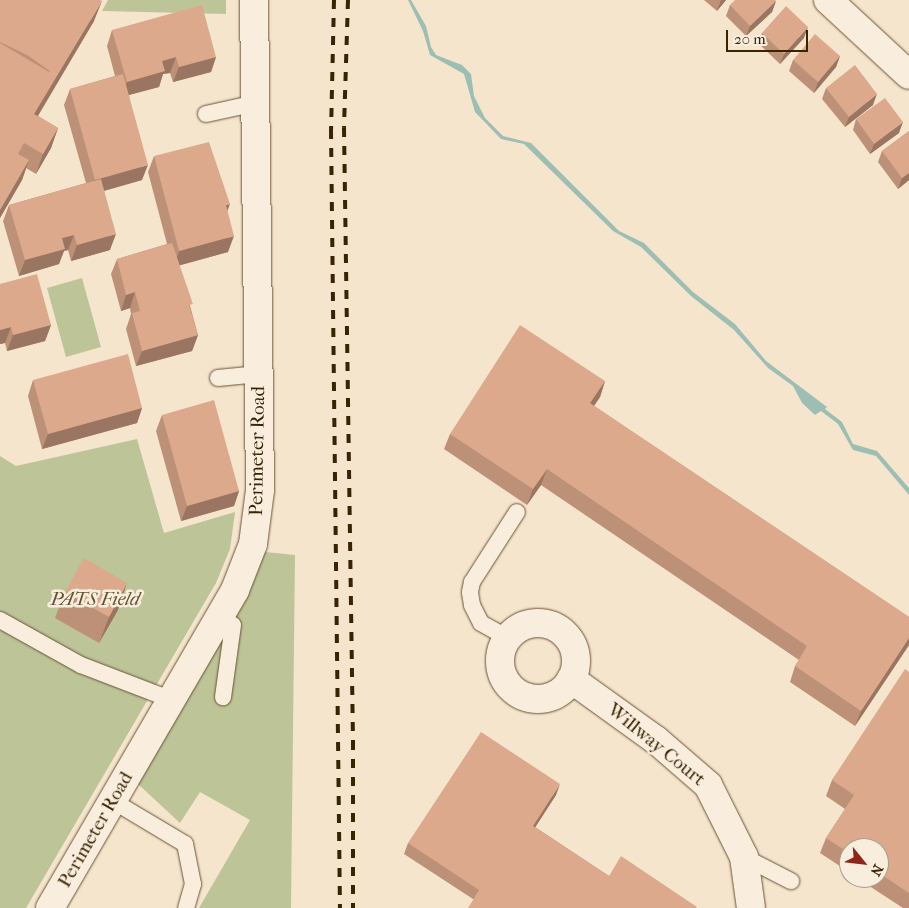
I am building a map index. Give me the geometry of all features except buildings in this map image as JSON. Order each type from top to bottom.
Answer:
[{"type":"street","name":"Perimeter Road","points":[[50,908],[220,617],[245,570],[257,524],[260,490],[254,0]]},
{"type":"street","points":[[828,0],[909,75]]},
{"type":"street","points":[[538,623],[562,632],[575,654],[571,680],[553,695],[536,698],[519,694],[509,686],[500,665],[500,653],[508,638],[525,625],[538,623]]},
{"type":"street","name":"Willway Court","points":[[571,680],[656,740],[708,785],[744,857],[751,908]]},
{"type":"lane","points":[[206,114],[256,102]]},
{"type":"lane","points":[[218,378],[259,374]]},
{"type":"lane","points":[[508,638],[481,623],[472,605],[470,592],[472,582],[517,512]]},
{"type":"lane","points":[[220,617],[233,625],[223,697]]},
{"type":"lane","points":[[0,620],[81,665],[172,700]]},
{"type":"lane","points":[[113,801],[185,844],[193,884],[186,908]]},
{"type":"lane","points":[[744,857],[791,881]]},
{"type":"green space","points":[[108,0],[226,0],[226,14],[102,11]]},
{"type":"green space","points":[[82,278],[101,347],[66,357],[47,288]]},
{"type":"green space","name":"PATS Field","points":[[137,439],[164,533],[235,512],[230,549],[216,583],[26,908],[0,908],[0,456],[16,466]]},
{"type":"green space","points":[[265,552],[295,555],[291,908],[199,908],[250,820],[200,792],[180,823],[138,784]]},
{"type":"water","points":[[408,0],[411,0],[426,26],[431,47],[436,55],[462,65],[471,74],[474,96],[485,118],[503,136],[531,143],[619,231],[644,243],[693,292],[735,324],[766,361],[827,407],[825,409],[842,422],[853,444],[877,451],[909,488],[909,495],[876,456],[853,450],[838,424],[821,411],[815,415],[802,403],[793,386],[768,368],[734,330],[691,296],[641,247],[613,231],[524,144],[501,139],[475,112],[464,74],[430,55],[423,31]]},
{"type":"railway","points":[[334,0],[331,130],[340,908]]},
{"type":"railway","points":[[348,0],[344,128],[353,741],[353,908]]}]
